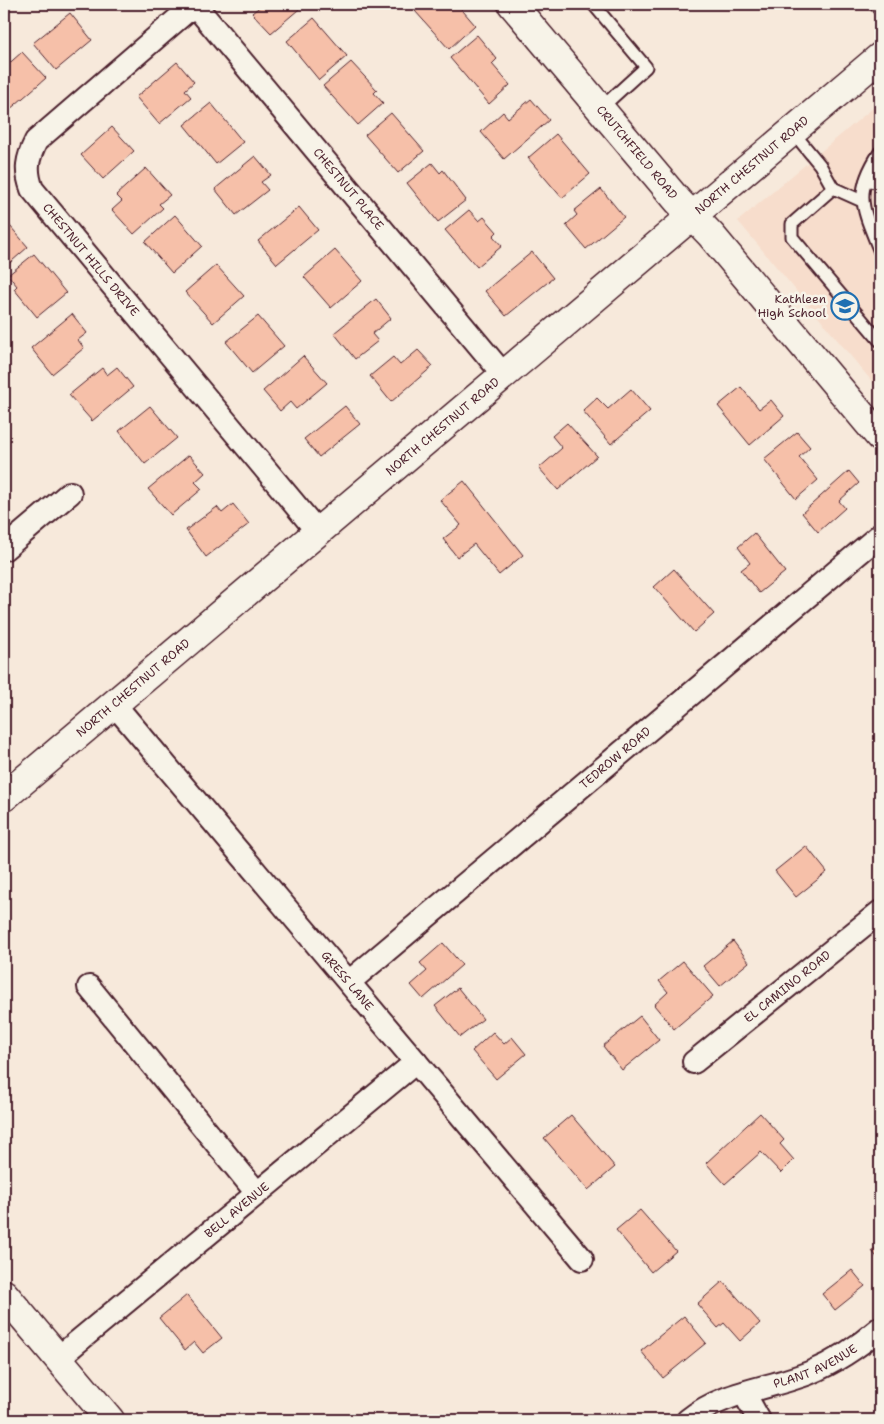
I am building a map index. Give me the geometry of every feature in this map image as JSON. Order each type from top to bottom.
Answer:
[{"type":"street","name":"CHESTNUT PLACE","points":[[194,4],[503,374]]},
{"type":"street","name":"CHESTNUT HILLS DRIVE","points":[[194,4],[36,141],[27,159],[27,174],[32,189],[317,531]]},
{"type":"street","name":"CRUTCHFIELD ROAD","points":[[512,4],[600,109],[875,423]]},
{"type":"street","name":"NORTH CHESTNUT ROAD","points":[[5,793],[114,704],[880,57]]},
{"type":"street","points":[[6,542],[70,493]]},
{"type":"street","name":"TEDROW ROAD","points":[[349,982],[880,534]]},
{"type":"street","name":"GRESS LANE","points":[[114,704],[582,1259]]},
{"type":"street","name":"EL CAMINO ROAD","points":[[694,1062],[880,912]]},
{"type":"street","points":[[89,987],[257,1193]]},
{"type":"street","name":"BELL AVENUE","points":[[58,1358],[416,1062]]},
{"type":"street","points":[[4,1294],[110,1420]]},
{"type":"street","name":"PLANT AVENUE","points":[[688,1420],[704,1407],[808,1373],[838,1360],[880,1328]]},
{"type":"street","points":[[744,1393],[760,1420]]},
{"type":"lane","points":[[593,4],[646,67],[600,109]]},
{"type":"lane","points":[[875,4],[880,10]]},
{"type":"lane","points":[[792,131],[820,165],[833,188],[862,201]]},
{"type":"lane","points":[[880,152],[866,180],[862,201],[880,252]]},
{"type":"lane","points":[[866,180],[880,182]]},
{"type":"lane","points":[[833,188],[792,224],[792,238],[880,341]]},
{"type":"shaded area","name":"Kathleen High School","points":[[880,102],[880,391],[738,221]]},
{"type":"building","points":[[263,4],[305,4],[271,33],[252,13]]},
{"type":"building","points":[[424,4],[457,4],[475,25],[449,49],[415,11]]},
{"type":"building","points":[[70,13],[92,40],[56,70],[33,43]]},
{"type":"building","points":[[314,18],[347,56],[319,80],[287,41]]},
{"type":"building","points":[[477,35],[497,59],[492,64],[510,85],[489,104],[450,58]]},
{"type":"building","points":[[22,52],[46,78],[8,111],[4,107],[4,68]]},
{"type":"building","points":[[177,62],[194,82],[185,90],[191,97],[159,124],[136,97]]},
{"type":"building","points":[[351,62],[377,90],[374,93],[383,103],[358,125],[323,86]]},
{"type":"building","points":[[531,99],[549,120],[504,159],[481,132],[503,112],[508,118]]},
{"type":"building","points":[[211,103],[243,142],[216,164],[184,125]]},
{"type":"building","points":[[391,113],[424,151],[398,173],[365,135]]},
{"type":"building","points":[[112,127],[134,151],[103,179],[81,155]]},
{"type":"building","points":[[556,134],[590,174],[562,198],[528,158]]},
{"type":"building","points":[[255,156],[271,175],[261,182],[268,190],[236,215],[215,189]]},
{"type":"building","points":[[432,163],[440,173],[443,170],[466,200],[438,222],[407,183]]},
{"type":"building","points":[[146,168],[170,195],[159,204],[163,208],[134,234],[112,210],[122,201],[116,195]]},
{"type":"building","points":[[601,189],[624,217],[586,249],[566,225],[577,215],[574,211]]},
{"type":"building","points":[[299,207],[318,230],[277,264],[258,241]]},
{"type":"building","points":[[469,210],[479,221],[484,217],[497,232],[493,236],[502,246],[477,267],[445,230]]},
{"type":"building","points":[[175,215],[202,246],[172,273],[145,242]]},
{"type":"building","points":[[4,219],[28,247],[4,268]]},
{"type":"building","points":[[335,250],[362,281],[331,308],[304,277]]},
{"type":"building","points":[[532,252],[553,278],[506,316],[485,291]]},
{"type":"building","points":[[34,254],[66,293],[37,317],[14,289],[17,286],[8,275]]},
{"type":"building","points":[[216,265],[244,296],[213,323],[185,292]]},
{"type":"building","points":[[376,299],[391,318],[372,334],[378,341],[355,359],[334,333]]},
{"type":"building","points":[[72,314],[87,333],[78,340],[84,348],[52,374],[31,348]]},
{"type":"building","points":[[258,316],[284,346],[252,373],[226,342]]},
{"type":"building","points":[[418,350],[433,366],[391,402],[370,376],[393,357],[400,365]]},
{"type":"building","points":[[303,356],[327,383],[296,409],[290,402],[280,411],[263,391]]},
{"type":"building","points":[[117,367],[133,387],[92,421],[69,395],[102,368],[107,375]]},
{"type":"building","points":[[741,387],[759,409],[771,400],[784,416],[750,445],[718,406]]},
{"type":"building","points":[[631,389],[650,411],[611,444],[583,411],[597,398],[608,409]]},
{"type":"building","points":[[150,406],[177,438],[145,464],[119,431]]},
{"type":"building","points":[[345,406],[360,424],[319,457],[304,439]]},
{"type":"building","points":[[567,423],[597,456],[558,490],[539,468],[562,448],[552,436]]},
{"type":"building","points":[[797,432],[810,447],[799,457],[818,480],[796,499],[764,459]]},
{"type":"building","points":[[189,455],[205,473],[195,482],[202,489],[171,515],[148,489]]},
{"type":"building","points":[[849,471],[859,483],[839,501],[845,508],[818,532],[802,513]]},
{"type":"building","points":[[464,481],[523,555],[499,575],[474,544],[457,557],[443,539],[461,525],[440,500]]},
{"type":"building","points":[[233,504],[249,524],[206,557],[186,530],[217,507],[222,513]]},
{"type":"building","points":[[754,533],[785,572],[759,593],[741,570],[750,563],[738,547]]},
{"type":"building","points":[[674,569],[714,614],[694,632],[654,587]]},
{"type":"building","points":[[806,846],[827,872],[796,897],[775,871]]},
{"type":"building","points":[[733,941],[749,962],[720,986],[703,966]]},
{"type":"building","points":[[443,943],[462,965],[423,999],[411,985],[427,971],[420,963]]},
{"type":"building","points":[[683,961],[713,996],[674,1029],[654,1005],[668,992],[659,981]]},
{"type":"building","points":[[458,988],[483,1019],[460,1037],[435,1006]]},
{"type":"building","points":[[640,1016],[659,1040],[622,1070],[603,1046]]},
{"type":"building","points":[[493,1032],[504,1044],[512,1037],[526,1054],[496,1079],[472,1051]]},
{"type":"building","points":[[760,1113],[784,1140],[780,1144],[794,1160],[781,1173],[761,1152],[725,1184],[706,1163]]},
{"type":"building","points":[[571,1115],[615,1167],[588,1190],[544,1138]]},
{"type":"building","points":[[640,1210],[676,1251],[651,1272],[616,1230]]},
{"type":"building","points":[[880,1244],[880,1261],[872,1251]]},
{"type":"building","points":[[852,1270],[865,1286],[835,1310],[822,1294]]},
{"type":"building","points":[[723,1281],[760,1323],[740,1341],[724,1323],[718,1328],[697,1304]]},
{"type":"building","points":[[187,1295],[222,1338],[203,1353],[194,1342],[185,1350],[159,1318]]},
{"type":"building","points":[[684,1316],[706,1343],[663,1378],[641,1351]]},
{"type":"place","name":"Kathleen High School","points":[[845,306]]}]
